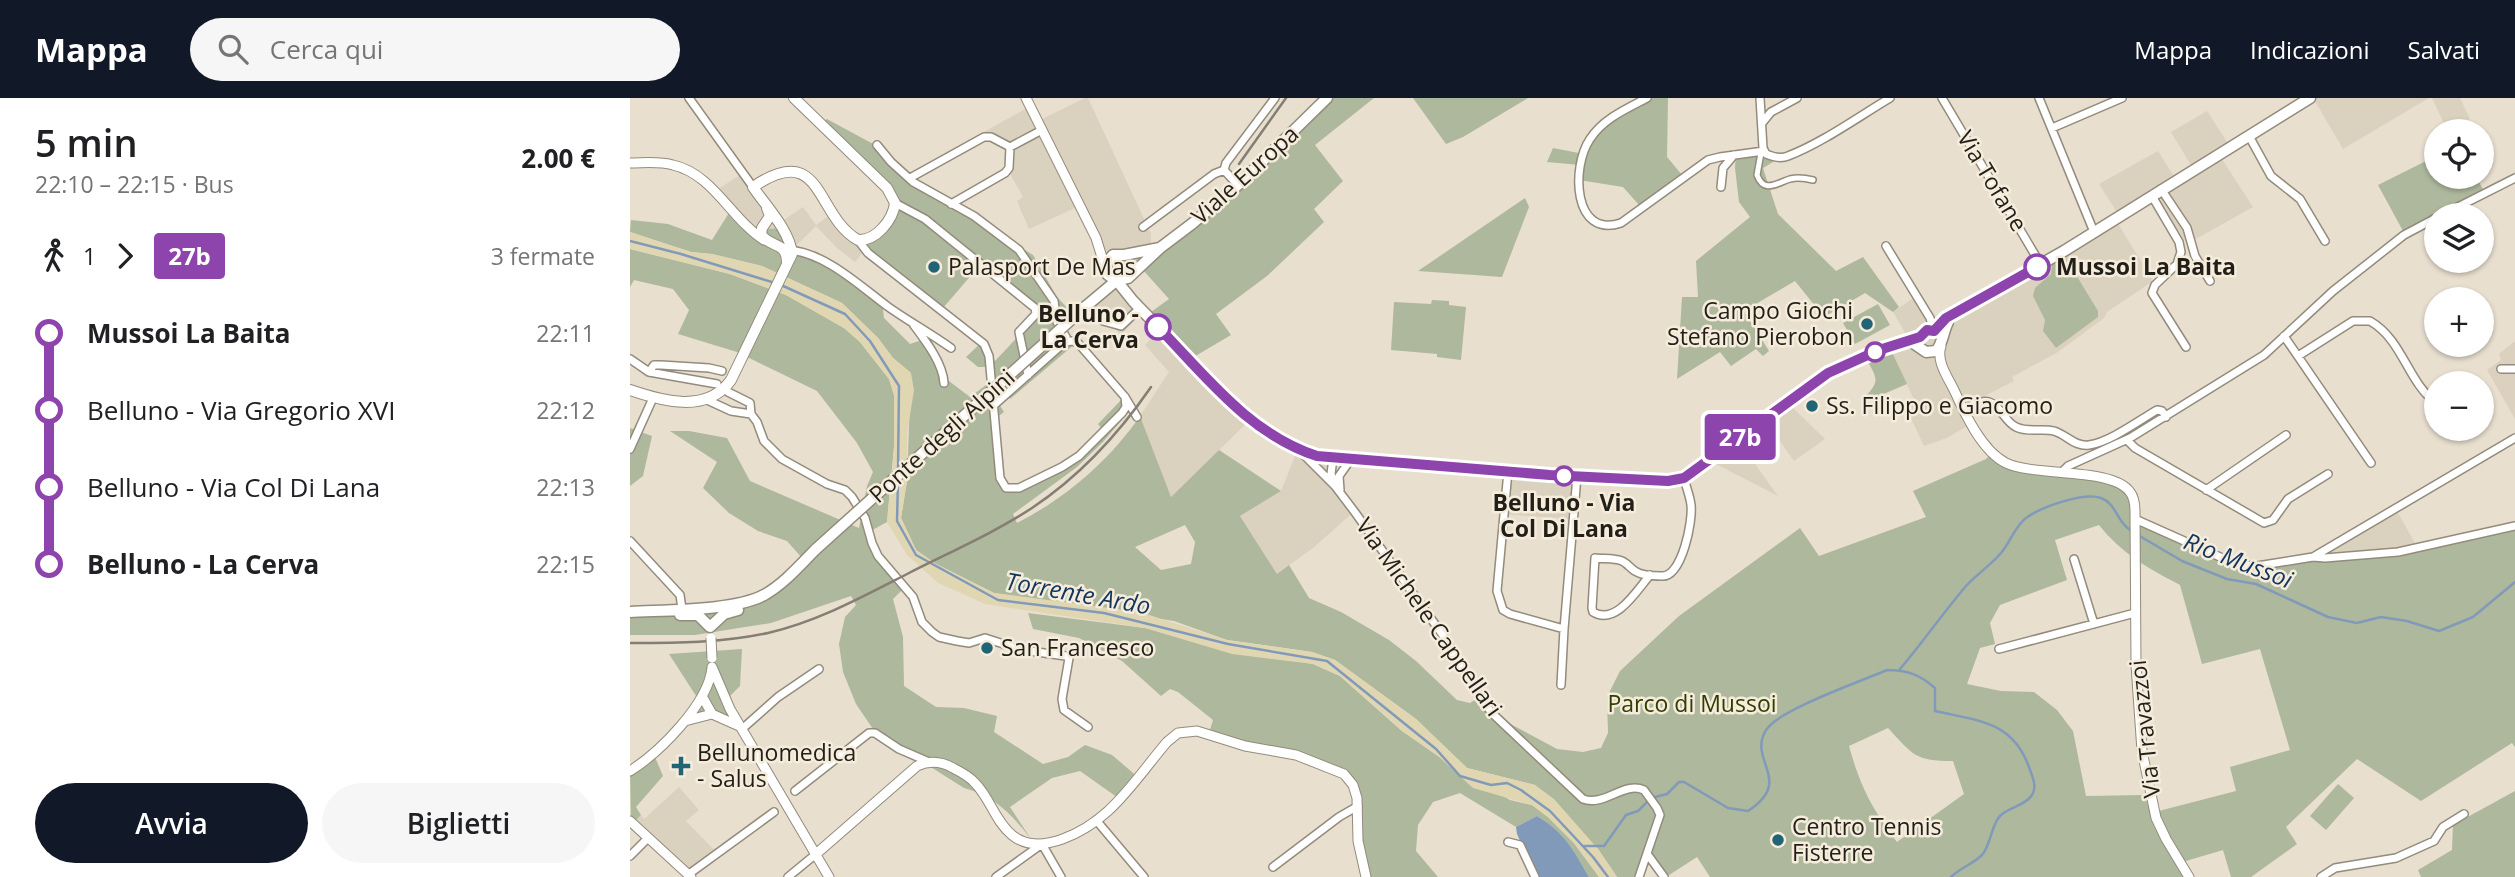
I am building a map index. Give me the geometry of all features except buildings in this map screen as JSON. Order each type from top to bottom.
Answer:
[{"type":"main road","points":[[788,250],[761,234],[769,223],[767,207],[753,187],[776,173],[791,172],[805,176],[845,229],[858,240],[869,240],[878,233],[892,214],[895,203],[887,188],[794,98]]},
{"type":"main road","name":"Viale Europa","points":[[1123,278],[1238,185],[1327,98]]},
{"type":"main road","points":[[1123,278],[1134,302],[1238,410],[1263,429],[1317,456],[1668,481],[1684,478],[1828,373],[1902,341],[1932,339],[1950,316],[2094,232],[2310,98]]},
{"type":"main road","points":[[630,390],[674,402],[705,399],[722,390],[731,380],[787,265],[788,250],[782,226],[769,223]]},
{"type":"main road","points":[[769,241],[781,239],[783,233]]},
{"type":"main road","name":"Viale Europa","points":[[1121,255],[1160,248]]},
{"type":"main road","points":[[1123,278],[1131,263],[1121,255],[1109,258],[1099,295],[1110,292],[1134,302]]},
{"type":"main road","points":[[1105,270],[1110,278],[1123,278]]},
{"type":"main road","name":"Ponte degli Alpini","points":[[777,586],[1085,307],[1123,278]]},
{"type":"main road","points":[[630,615],[750,601],[777,586]]},
{"type":"main road","points":[[630,615],[693,615],[702,617],[710,630],[724,614],[751,607],[769,598],[777,586]]},
{"type":"street","points":[[689,98],[753,187]]},
{"type":"street","points":[[1026,98],[1096,238],[1105,270]]},
{"type":"street","points":[[1224,170],[1226,163],[1275,98]]},
{"type":"street","points":[[1647,98],[1604,124],[1585,148],[1578,174],[1579,192],[1583,208],[1593,219],[1611,225],[1620,223],[1708,160],[1763,152],[1774,157],[1788,156],[1890,98]]},
{"type":"street","points":[[1760,98],[1763,152],[1757,172],[1758,179],[1762,184],[1774,186],[1796,178],[1813,180]]},
{"type":"street","points":[[1761,123],[1771,112],[1797,98]]},
{"type":"street","name":"Via Tofane","points":[[1942,98],[2041,264]]},
{"type":"street","points":[[2039,98],[2094,232]]},
{"type":"street","points":[[2052,128],[2122,98]]},
{"type":"street","points":[[1010,147],[1042,130]]},
{"type":"street","points":[[2249,136],[2272,176],[2300,199],[2325,241]]},
{"type":"street","points":[[910,178],[984,138],[992,138],[1010,147]]},
{"type":"street","points":[[877,145],[891,162],[910,178],[1000,234],[1026,257],[1054,301],[1058,322],[1066,337],[1065,342]]},
{"type":"street","points":[[951,204],[1006,173],[1009,168],[1010,147]]},
{"type":"street","points":[[1721,187],[1723,168],[1734,155]]},
{"type":"street","points":[[630,163],[666,163],[693,172],[743,222],[769,241]]},
{"type":"street","points":[[1224,170],[1238,185]]},
{"type":"street","points":[[1143,227],[1214,174],[1224,170]]},
{"type":"street","points":[[2466,203],[2515,178]]},
{"type":"street","points":[[2157,192],[2187,228],[2195,256],[2210,281]]},
{"type":"street","points":[[2157,192],[2181,251],[2177,264],[2155,285],[2152,293],[2186,347]]},
{"type":"street","points":[[895,203],[925,219],[1035,309],[1036,314],[1019,332],[1028,375]]},
{"type":"street","points":[[743,222],[754,227],[769,223]]},
{"type":"street","points":[[2061,473],[2068,466],[2126,440],[2166,417],[2264,355],[2333,291],[2400,238],[2424,225]]},
{"type":"street","points":[[1096,238],[1121,255]]},
{"type":"street","points":[[858,240],[868,253],[981,340],[989,356],[1000,482],[1006,488],[1014,489],[1062,467],[1079,456],[1122,413],[1126,407],[1125,397]]},
{"type":"street","points":[[1886,246],[1932,339]]},
{"type":"street","points":[[788,250],[810,254],[858,282],[951,348]]},
{"type":"street","points":[[1103,321],[1121,326],[1134,302]]},
{"type":"street","points":[[908,319],[929,347],[943,374],[944,383]]},
{"type":"street","points":[[2298,356],[2353,321],[2370,321],[2384,332],[2404,358],[2408,372],[2424,390]]},
{"type":"street","points":[[2284,336],[2371,463]]},
{"type":"street","name":"Via Travazzoi","points":[[1932,339],[1963,410],[1983,440],[2002,460],[2027,468],[2107,478],[2124,485],[2132,495],[2142,751],[2150,797],[2166,839],[2189,877]]},
{"type":"street","points":[[993,406],[1065,342],[1072,341],[1078,343],[1125,397],[1137,418]]},
{"type":"street","points":[[630,359],[649,372],[717,384]]},
{"type":"street","points":[[649,372],[654,365],[722,371]]},
{"type":"street","points":[[2501,369],[2515,369]]},
{"type":"street","points":[[728,392],[750,402],[751,414],[764,441],[782,459],[827,484],[845,490],[852,497],[865,518],[878,556],[914,597],[922,622],[932,632],[939,637],[957,641],[969,643],[985,638],[1022,650],[1069,658],[1062,699],[1064,710],[1088,727]]},
{"type":"street","points":[[630,449],[653,398]]},
{"type":"street","points":[[705,399],[731,411],[751,414]]},
{"type":"street","points":[[1963,410],[1979,402],[1987,402],[1995,405],[2017,428],[2052,431],[2076,444],[2086,446],[2157,410],[2162,411],[2166,417]]},
{"type":"street","points":[[2206,490],[2286,435]]},
{"type":"street","points":[[2313,556],[2515,438]]},
{"type":"street","points":[[2126,440],[2135,448],[2264,523],[2273,520],[2288,499],[2328,474]]},
{"type":"street","name":"Via Michele Cappellari","points":[[1299,449],[1337,484]]},
{"type":"street","name":"Via Michele Cappellari","points":[[1335,458],[1337,484],[1343,497],[1442,634],[1482,701],[1494,715],[1583,799],[1595,801],[1633,788],[1644,790],[1659,810],[1648,855],[1639,877]]},
{"type":"street","points":[[1337,484],[1339,476],[1352,459]]},
{"type":"street","points":[[1508,471],[1497,582],[1499,604],[1510,614],[1564,629]]},
{"type":"street","points":[[1561,685],[1577,476]]},
{"type":"street","points":[[1650,575],[1615,613],[1601,616],[1593,612],[1595,558],[1622,561],[1637,572],[1650,575],[1664,577],[1673,573],[1686,542],[1691,504],[1684,478]]},
{"type":"street","points":[[2135,522],[2238,565],[2257,566],[2313,556],[2328,558],[2398,552],[2515,526]]},
{"type":"street","points":[[630,541],[680,595],[682,608]]},
{"type":"street","points":[[2074,559],[2094,624]]},
{"type":"street","points":[[630,771],[651,757],[683,721],[711,677],[710,606]]},
{"type":"street","points":[[1999,649],[2135,613]]},
{"type":"street","points":[[712,663],[724,699],[829,877]]},
{"type":"street","points":[[741,727],[819,669]]},
{"type":"street","points":[[702,694],[718,695],[724,699]]},
{"type":"street","points":[[702,694],[712,714]]},
{"type":"street","points":[[683,721],[712,714],[741,727]]},
{"type":"street","points":[[996,877],[1042,844],[1065,838],[1096,820],[1114,805],[1167,741],[1178,733],[1192,730],[1245,746],[1296,755],[1338,770],[1349,778],[1358,806],[1358,841],[1366,877]]},
{"type":"street","points":[[795,791],[869,733],[875,733],[899,749],[930,762],[946,764],[968,776],[983,792],[1010,833],[1024,841],[1042,844]]},
{"type":"street","points":[[788,877],[918,766],[930,762]]},
{"type":"street","points":[[1273,867],[1339,817],[1358,806]]},
{"type":"street","points":[[630,821],[690,875],[774,812]]},
{"type":"street","points":[[2321,877],[2335,869],[2396,858],[2434,841],[2443,827],[2464,814]]},
{"type":"street","points":[[1096,820],[1144,877]]},
{"type":"street","points":[[630,856],[648,838]]},
{"type":"street","points":[[1508,842],[1520,845],[1535,877]]},
{"type":"street","points":[[1042,844],[1061,877]]},
{"type":"street","points":[[1648,855],[1664,877]]},
{"type":"shaded area","points":[[1088,98],[1151,234],[1151,252],[1117,272],[1146,308],[1121,335],[1088,300],[1117,271],[1104,256],[1077,207],[1029,229],[1017,201],[1023,197],[1010,174],[1007,150],[1010,144],[984,132],[1029,107],[1036,122]]},
{"type":"shaded area","points":[[2313,98],[2429,98],[2343,149]]},
{"type":"shaded area","points":[[2432,98],[2460,98],[2470,119],[2442,119]]},
{"type":"shaded area","points":[[2207,111],[2229,145],[2218,153],[2253,207],[2187,244],[2153,192],[2118,214],[2099,184],[2158,151],[2175,178],[2192,167],[2171,132]]},
{"type":"shaded area","points":[[742,174],[778,224],[803,207],[816,225],[834,212],[864,251],[855,262],[816,226],[796,246],[781,228],[757,230],[732,208],[718,189]]},
{"type":"shaded area","points":[[2114,217],[2153,281],[2107,312],[2104,318],[2058,352],[2012,377],[2014,381],[1963,407],[1972,423],[1947,438],[1924,446],[1906,408],[1916,404],[1889,346],[1908,338],[1893,312],[1918,295],[1935,324]]},
{"type":"shaded area","points":[[1164,325],[1251,419],[1171,497],[1140,416],[1169,372],[1145,345]]},
{"type":"shaded area","points":[[2515,341],[2515,419],[2494,382],[2494,371],[2487,370],[2501,360],[2499,354]]},
{"type":"shaded area","points":[[1788,403],[1825,439],[1794,461],[1765,420]]},
{"type":"shaded area","points":[[1738,440],[1778,496],[1710,461]]},
{"type":"shaded area","points":[[1299,446],[1317,453],[1357,509],[1313,548],[1277,574],[1240,516],[1281,491]]},
{"type":"shaded area","points":[[1505,469],[1575,474],[1571,519],[1501,514]]},
{"type":"shaded area","points":[[2394,506],[2419,550],[2321,561],[2312,554]]},
{"type":"shaded area","points":[[679,787],[699,810],[686,821],[719,855],[688,877],[631,825],[641,815],[644,819]]},
{"type":"green space","points":[[1320,98],[1374,98],[1315,145],[1343,181],[1314,209],[1324,222],[1267,276],[1216,314],[1231,335],[1192,358],[1151,312],[1169,299],[1135,261],[1187,234]]},
{"type":"green space","points":[[1413,98],[1528,98],[1463,137],[1446,144]]},
{"type":"green space","points":[[1652,98],[1668,98],[1667,157],[1682,175],[1640,206],[1623,187],[1579,180],[1580,165],[1547,162],[1553,148],[1584,154],[1603,126]]},
{"type":"green space","name":"Parco di Mussoi","points":[[827,119],[875,145],[892,167],[1033,255],[1057,297],[1074,315],[1061,326],[1076,343],[1010,399],[1007,394],[997,401],[1004,412],[991,422],[996,470],[1007,484],[1024,483],[1034,479],[1072,458],[1102,429],[1098,424],[1123,398],[1132,408],[1077,467],[1013,514],[1017,523],[1053,502],[1085,477],[1115,448],[1140,416],[1171,497],[1219,450],[1281,491],[1240,516],[1277,574],[1289,565],[1309,598],[1341,612],[1389,640],[1416,661],[1457,700],[1470,703],[1482,695],[1503,720],[1557,749],[1583,752],[1601,748],[1608,733],[1607,697],[1620,671],[1679,616],[1800,528],[1819,556],[1926,517],[1913,491],[1986,459],[1991,453],[2000,462],[2113,482],[2130,495],[2137,522],[2240,568],[2312,554],[2321,561],[2389,555],[2515,528],[2515,747],[2512,743],[2421,801],[2357,759],[2286,827],[2297,844],[2251,877],[2231,877],[2223,850],[2179,863],[2185,877],[1710,877],[1697,857],[1666,877],[1645,851],[1634,877],[1617,877],[1598,849],[1535,785],[1467,768],[1416,719],[1335,660],[1312,652],[1227,640],[1174,621],[994,593],[936,564],[916,550],[901,518],[907,481],[911,373],[893,358],[878,338],[842,303],[762,266],[712,254],[691,252],[630,232],[631,220],[668,224],[712,240],[732,208],[757,230],[781,228],[796,246],[859,284],[882,303],[884,318],[910,344],[925,339],[945,378],[970,397],[990,382],[988,367],[978,367],[966,357],[984,340],[995,361],[1038,315],[980,265],[943,308],[864,251],[900,203],[822,122]],"holes":[[[1185,525],[1195,542],[1191,564],[1161,570],[1135,547]],[[2099,525],[2126,552],[2180,585],[2202,664],[2260,649],[2290,750],[2230,767],[2236,791],[2151,813],[2144,795],[2086,796],[2073,731],[2057,710],[2034,692],[2001,691],[1967,684],[1980,648],[1995,644],[1990,623],[2000,605],[2067,580],[2055,540]],[[1888,728],[1916,755],[1930,760],[1953,761],[1964,794],[1897,842],[1868,797],[1849,746]]]},
{"type":"green space","points":[[1761,149],[1778,159],[1763,168],[1778,214],[1836,271],[1863,257],[1899,307],[1893,312],[1865,293],[1824,317],[1795,281],[1744,311],[1769,351],[1763,356],[1756,349],[1731,366],[1720,352],[1677,379],[1682,297],[1698,297],[1696,261],[1750,217],[1739,202],[1736,154]]},
{"type":"green space","points":[[2424,162],[2424,189],[2484,191],[2460,203],[2424,203],[2424,221],[2403,231],[2378,185]]},
{"type":"green space","points":[[1525,198],[1529,207],[1502,277],[1418,271]]},
{"type":"green space","points":[[630,249],[730,274],[786,295],[844,328],[860,342],[889,379],[894,395],[894,447],[887,522],[867,533],[875,552],[904,588],[893,599],[903,637],[904,686],[936,707],[964,708],[997,716],[994,732],[1043,764],[1068,757],[1085,745],[1112,755],[1139,778],[1121,800],[1080,771],[1052,778],[1010,807],[1031,839],[1009,814],[994,802],[964,788],[875,732],[856,704],[843,672],[839,644],[845,617],[856,605],[851,596],[771,623],[695,635],[630,635],[630,611],[745,601],[781,578],[803,559],[787,541],[758,531],[729,513],[703,488],[717,462],[670,431],[689,431],[727,438],[750,481],[859,528],[867,486],[873,472],[857,443],[817,391],[737,352],[678,334],[689,310],[673,289],[634,280],[630,287]]},
{"type":"green space","points":[[2061,250],[2098,311],[2098,317],[2056,348],[2043,331],[2045,320],[2033,296],[2035,288],[2051,274],[2053,254]]},
{"type":"green space","points":[[1432,300],[1449,301],[1449,305],[1466,307],[1461,360],[1437,357],[1437,354],[1391,350],[1394,302],[1431,304]]},
{"type":"green space","name":"Campo Giochi Stefano Pierobon","points":[[1878,304],[1890,325],[1855,344],[1843,323]]},
{"type":"green space","points":[[1891,350],[1907,384],[1867,401],[1866,396],[1876,379],[1867,360]]},
{"type":"green space","points":[[630,428],[652,436],[643,476],[630,486]]},
{"type":"green space","points":[[1028,613],[1145,628],[1313,664],[1340,676],[1402,731],[1438,756],[1510,800],[1532,805],[1548,817],[1574,843],[1599,877],[1589,877],[1568,842],[1537,816],[1516,827],[1460,793],[1433,802],[1418,825],[1416,851],[1438,877],[1368,877],[1362,855],[1356,787],[1344,776],[1289,754],[1209,733],[1213,720],[1178,692],[1170,689],[1161,696],[1122,661],[1079,638],[1033,629]]},
{"type":"green space","points":[[742,649],[740,686],[727,699],[730,721],[689,717],[700,702],[669,654]]},
{"type":"green space","points":[[655,757],[663,776],[636,807],[641,815],[631,825],[630,769]]},
{"type":"green space","points":[[2338,784],[2354,798],[2326,830],[2310,816]]},
{"type":"green space","points":[[2515,791],[2515,877],[2421,877],[2418,870],[2452,850],[2453,825]]},
{"type":"sand","points":[[630,232],[691,252],[712,254],[762,266],[842,303],[878,338],[893,358],[911,373],[914,390],[907,434],[907,481],[901,518],[916,550],[936,564],[994,593],[1140,612],[1227,640],[1312,652],[1335,660],[1416,719],[1467,768],[1535,785],[1554,799],[1598,849],[1617,877],[1599,877],[1574,843],[1532,805],[1473,788],[1438,756],[1402,731],[1340,676],[1313,664],[1232,654],[1145,628],[985,604],[938,583],[907,555],[887,522],[894,447],[894,395],[889,379],[860,342],[844,328],[786,295],[730,274],[630,249]]},
{"type":"water","points":[[1537,816],[1568,842],[1589,877],[1536,877],[1516,827]]},
{"type":"waterway","name":"Torrente Ardo","points":[[630,241],[775,283]]},
{"type":"waterway","name":"Torrente Ardo","points":[[781,285],[845,314],[870,341],[899,386],[898,471]]},
{"type":"waterway","name":"Torrente Ardo","points":[[898,481],[897,521],[916,555],[998,600],[1104,613],[1228,644],[1327,661],[1436,749],[1460,776],[1491,785],[1507,783],[1550,811],[1608,877]]},
{"type":"waterway","name":"Rio Mussoi","points":[[1900,669],[1966,586],[2004,549],[2026,518],[2052,505],[2073,499],[2101,498],[2110,504],[2133,532]]},
{"type":"waterway","name":"Rio Mussoi","points":[[2138,535],[2182,561],[2227,579],[2256,584],[2328,617],[2357,623],[2381,617],[2407,621],[2439,631],[2473,617],[2515,582]]},
{"type":"waterway","points":[[1583,846],[1604,846],[1626,815],[1638,811],[1651,798],[1667,794],[1679,782],[1684,782],[1728,808],[1748,811],[1768,790],[1768,770],[1762,741],[1766,730],[1774,722],[1822,697],[1887,670],[1894,670],[1913,674],[1935,688],[1935,711],[1980,721],[2005,732],[2023,754],[2033,779],[2032,795],[2000,816],[1982,855],[1951,877]]},
{"type":"railway","points":[[1239,164],[1286,98]]},
{"type":"railway","points":[[630,643],[716,641],[768,633],[805,622],[858,599],[1003,526],[1050,496],[1097,454],[1151,387]]},
{"type":"bus line","name":"27b","points":[[1158,327],[1226,399],[1251,421],[1299,449],[1317,456],[1550,475],[1668,481],[1684,478],[1828,373],[1879,350],[1920,337],[1927,330],[1934,331],[1946,318],[2037,267]]},
{"type":"place","name":"Palasport De Mas","points":[[934,267]]},
{"type":"place","name":"Mussoi La Baita","points":[[2037,267]]},
{"type":"place","name":"Campo Giochi Stefano Pierobon","points":[[1867,324]]},
{"type":"place","name":"Belluno - La Cerva","points":[[1158,327]]},
{"type":"place","name":"Ss. Filippo e Giacomo","points":[[1812,406]]},
{"type":"place","name":"Belluno - Via Col Di Lana","points":[[1564,476]]},
{"type":"place","name":"San Francesco","points":[[987,648]]},
{"type":"place","name":"Bellunomedica - Salus","points":[[681,766]]},
{"type":"place","name":"Centro Tennis Fisterre","points":[[1778,840]]}]
